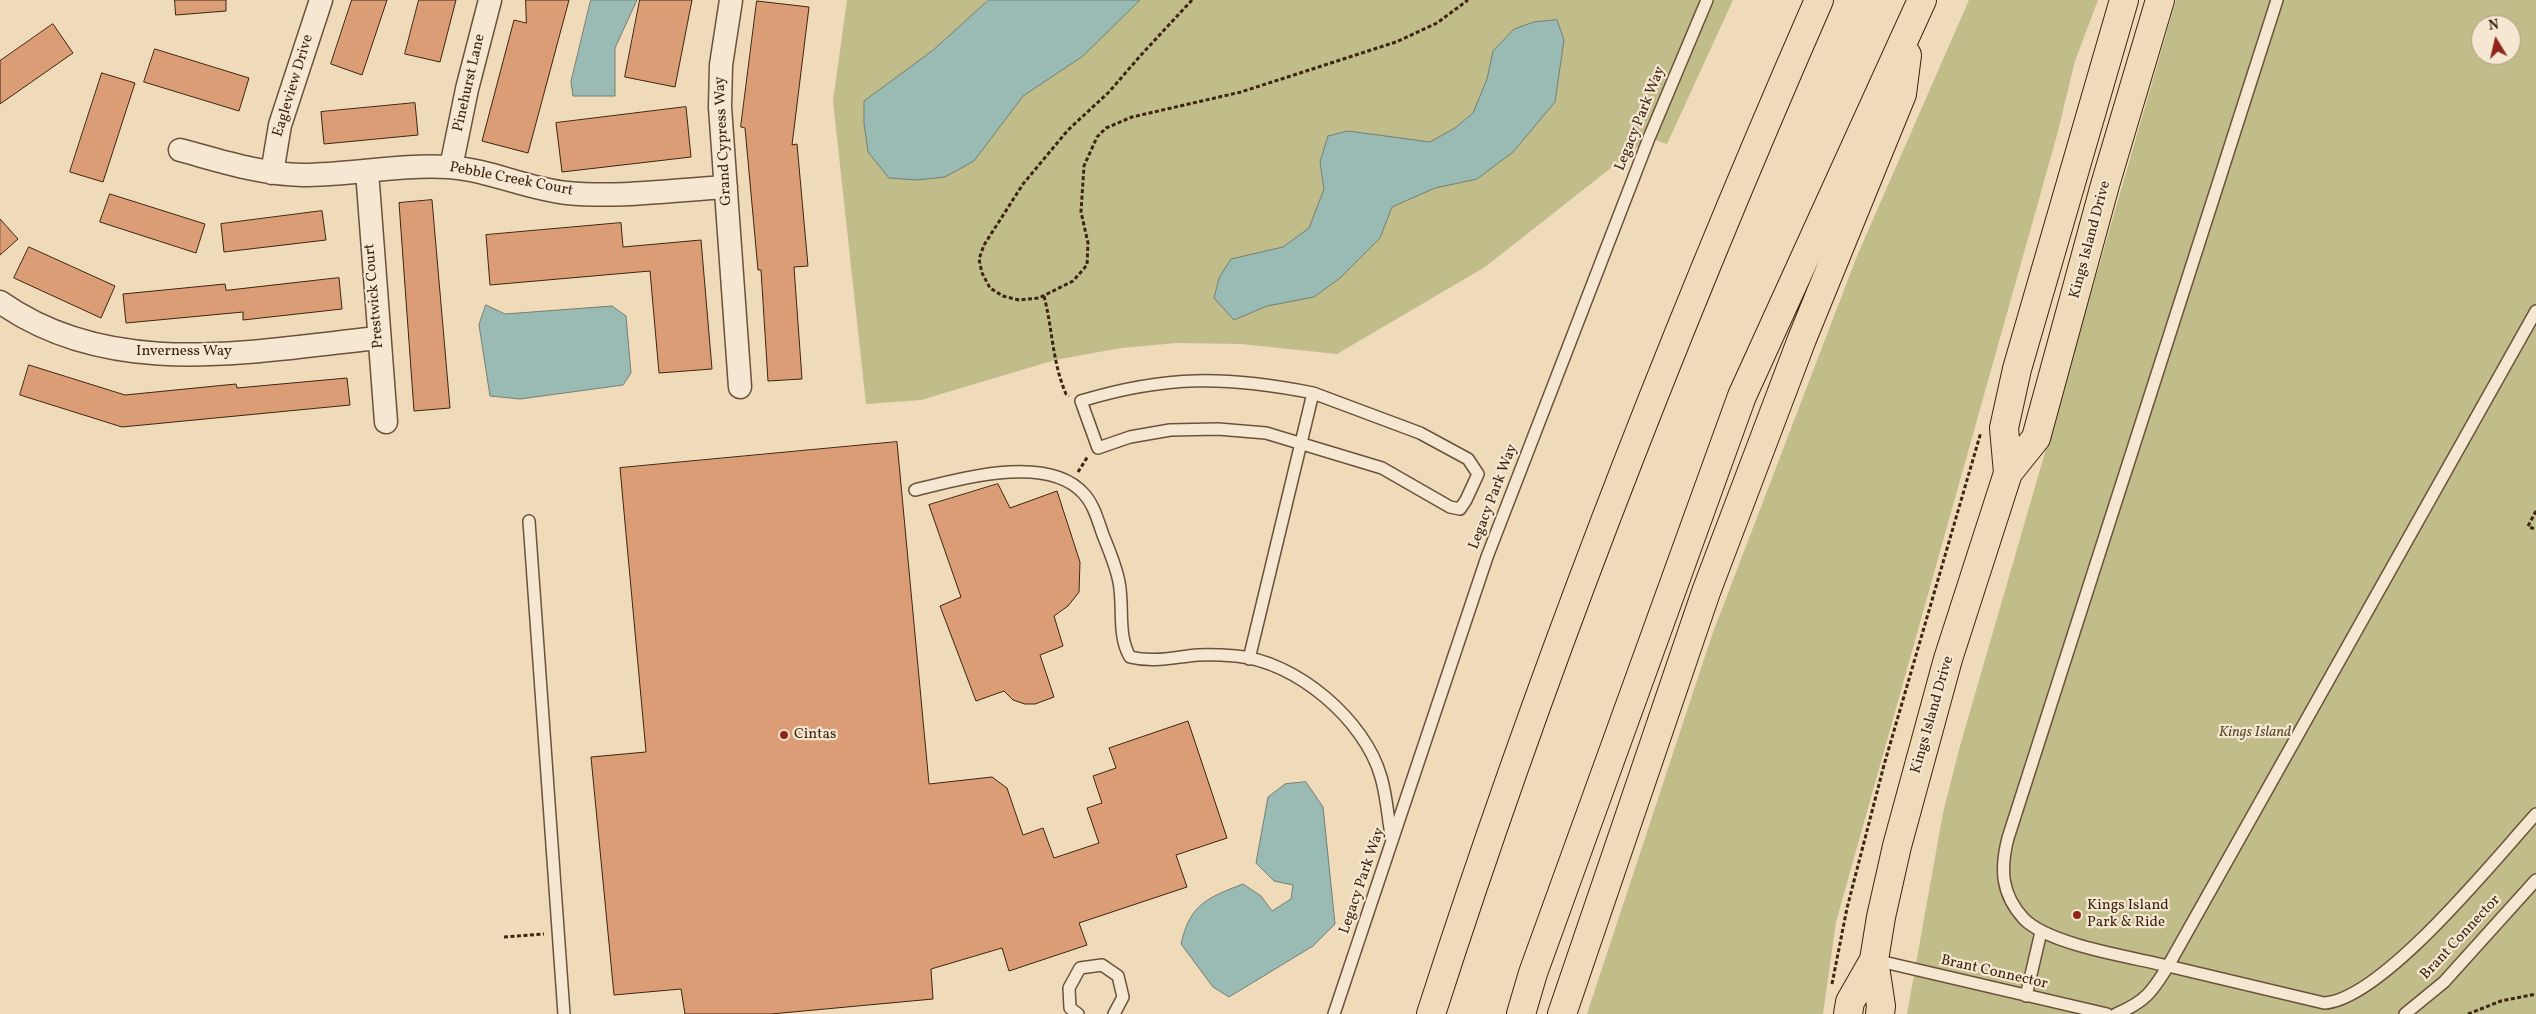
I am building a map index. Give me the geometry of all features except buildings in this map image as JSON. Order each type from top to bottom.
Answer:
[{"type":"main road","points":[[1431,1014],[1528,728],[1617,489],[1701,277],[1819,0]]},
{"type":"main road","name":"Kings Island Drive","points":[[2008,473],[2004,428],[2017,369],[2124,0]]},
{"type":"main road","name":"Kings Island Drive","points":[[1839,1004],[1850,1002],[1874,960],[1897,846],[1943,678],[2008,473],[2036,438],[2105,185],[2160,0]]},
{"type":"main road","points":[[1521,1014],[1533,973],[1742,396],[1917,11]]},
{"type":"main road","points":[[1562,1014],[1706,592],[1802,339],[1902,94],[1917,11]]},
{"type":"main road","name":"Kings Island Drive","points":[[1874,960],[1881,1006],[1880,1014]]},
{"type":"street","name":"Eagleview Drive","points":[[272,173],[280,124],[321,0]]},
{"type":"street","name":"Pinehurst Lane","points":[[451,167],[467,89],[490,0]]},
{"type":"street","name":"Grand Cypress Way","points":[[731,0],[721,65],[720,107],[740,387]]},
{"type":"street","name":"Pebble Creek Court","points":[[180,150],[248,169],[303,175],[367,170],[451,167],[485,172],[566,193],[608,195],[726,187]]},
{"type":"street","name":"Prestwick Court","points":[[367,170],[378,338],[386,422]]},
{"type":"street","name":"Inverness Way","points":[[0,302],[18,315],[61,334],[97,346],[153,355],[238,352],[378,338]]},
{"type":"lane","name":"Legacy Park Way","points":[[1334,1014],[1487,557],[1649,138],[1707,0]]},
{"type":"lane","points":[[2278,0],[2008,838],[2002,860],[2004,882],[2012,902],[2025,920],[2041,932],[2072,942],[2324,1003],[2337,1002],[2381,974],[2426,936],[2536,814]]},
{"type":"lane","points":[[2116,1014],[2136,1006],[2150,994],[2168,966],[2536,311]]},
{"type":"lane","points":[[1218,380],[1261,382],[1313,392],[1420,433],[1468,459],[1478,474],[1460,509],[1450,507],[1382,468],[1266,433],[1218,428],[1170,430],[1130,436],[1098,448],[1081,401],[1118,390],[1166,382],[1218,380]]},
{"type":"lane","points":[[1249,659],[1313,392]]},
{"type":"lane","points":[[915,490],[985,473],[1023,471],[1053,476],[1076,486],[1091,503],[1112,558],[1119,582],[1124,647],[1130,657],[1148,661],[1201,655],[1249,659],[1270,664],[1298,676],[1351,722],[1369,749],[1381,777],[1392,843]]},
{"type":"lane","points":[[530,521],[564,1014]]},
{"type":"lane","name":"Brant Connector","points":[[2405,1014],[2444,982],[2536,880]]},
{"type":"lane","points":[[2026,996],[2041,932]]},
{"type":"lane","name":"Brant Connector","points":[[1874,960],[2107,1014]]},
{"type":"lane","points":[[1078,1014],[1070,1008],[1069,988],[1080,968],[1102,965],[1118,976],[1123,997],[1114,1014]]},
{"type":"path","points":[[1192,0],[1109,92],[1068,130],[1023,184],[984,244],[979,259],[982,273],[990,288],[1003,296],[1019,300],[1044,296],[1073,281],[1087,265],[1088,243],[1080,212],[1084,166],[1097,137],[1106,128],[1132,117],[1241,92],[1396,42],[1437,23],[1468,0]]},
{"type":"path","points":[[1044,296],[1052,329],[1056,371],[1066,394],[1081,401]]},
{"type":"path","points":[[1839,1004],[1847,908],[1884,765],[1982,427]]},
{"type":"path","points":[[1075,477],[1088,455],[1098,448]]},
{"type":"path","points":[[2536,511],[2528,526],[2536,530]]},
{"type":"path","points":[[504,936],[547,934]]},
{"type":"path","points":[[2468,1014],[2501,1001],[2536,994]]},
{"type":"green space","points":[[847,0],[1733,0],[1667,144],[1649,138],[1485,267],[1337,354],[1241,344],[1177,343],[1121,348],[1055,360],[921,400],[866,404],[833,101]]},
{"type":"green space","points":[[1969,0],[2098,0],[2075,61],[2057,135],[1836,922],[1823,1014],[1587,1014],[1712,635],[1857,256]]},
{"type":"green space","name":"Kings Island","points":[[2176,0],[2536,0],[2536,1014],[1907,1014],[1943,813],[1960,746]]},
{"type":"water","points":[[591,0],[637,0],[615,48],[615,96],[573,96],[571,82]]},
{"type":"water","points":[[989,0],[1140,0],[1083,56],[1023,96],[974,161],[945,177],[917,180],[889,178],[868,152],[864,124],[864,101],[932,51]]},
{"type":"water","points":[[1557,20],[1564,40],[1555,102],[1513,152],[1477,179],[1435,188],[1392,207],[1380,238],[1340,278],[1314,297],[1267,306],[1234,320],[1214,298],[1219,278],[1231,259],[1283,247],[1309,228],[1324,189],[1320,162],[1328,136],[1348,131],[1430,142],[1455,128],[1473,113],[1487,79],[1493,51],[1514,29],[1534,22]]},
{"type":"water","points":[[486,305],[505,314],[612,306],[626,316],[631,373],[623,385],[520,399],[490,396],[479,325]]},
{"type":"water","points":[[1306,782],[1323,807],[1335,924],[1313,946],[1229,997],[1213,987],[1181,944],[1185,931],[1189,920],[1202,904],[1219,894],[1243,884],[1261,896],[1272,911],[1291,899],[1293,885],[1274,881],[1256,863],[1268,797],[1285,784]]},
{"type":"place","name":"Cintas","points":[[784,735]]},
{"type":"place","name":"Kings Island Park & Ride","points":[[2077,915]]}]
